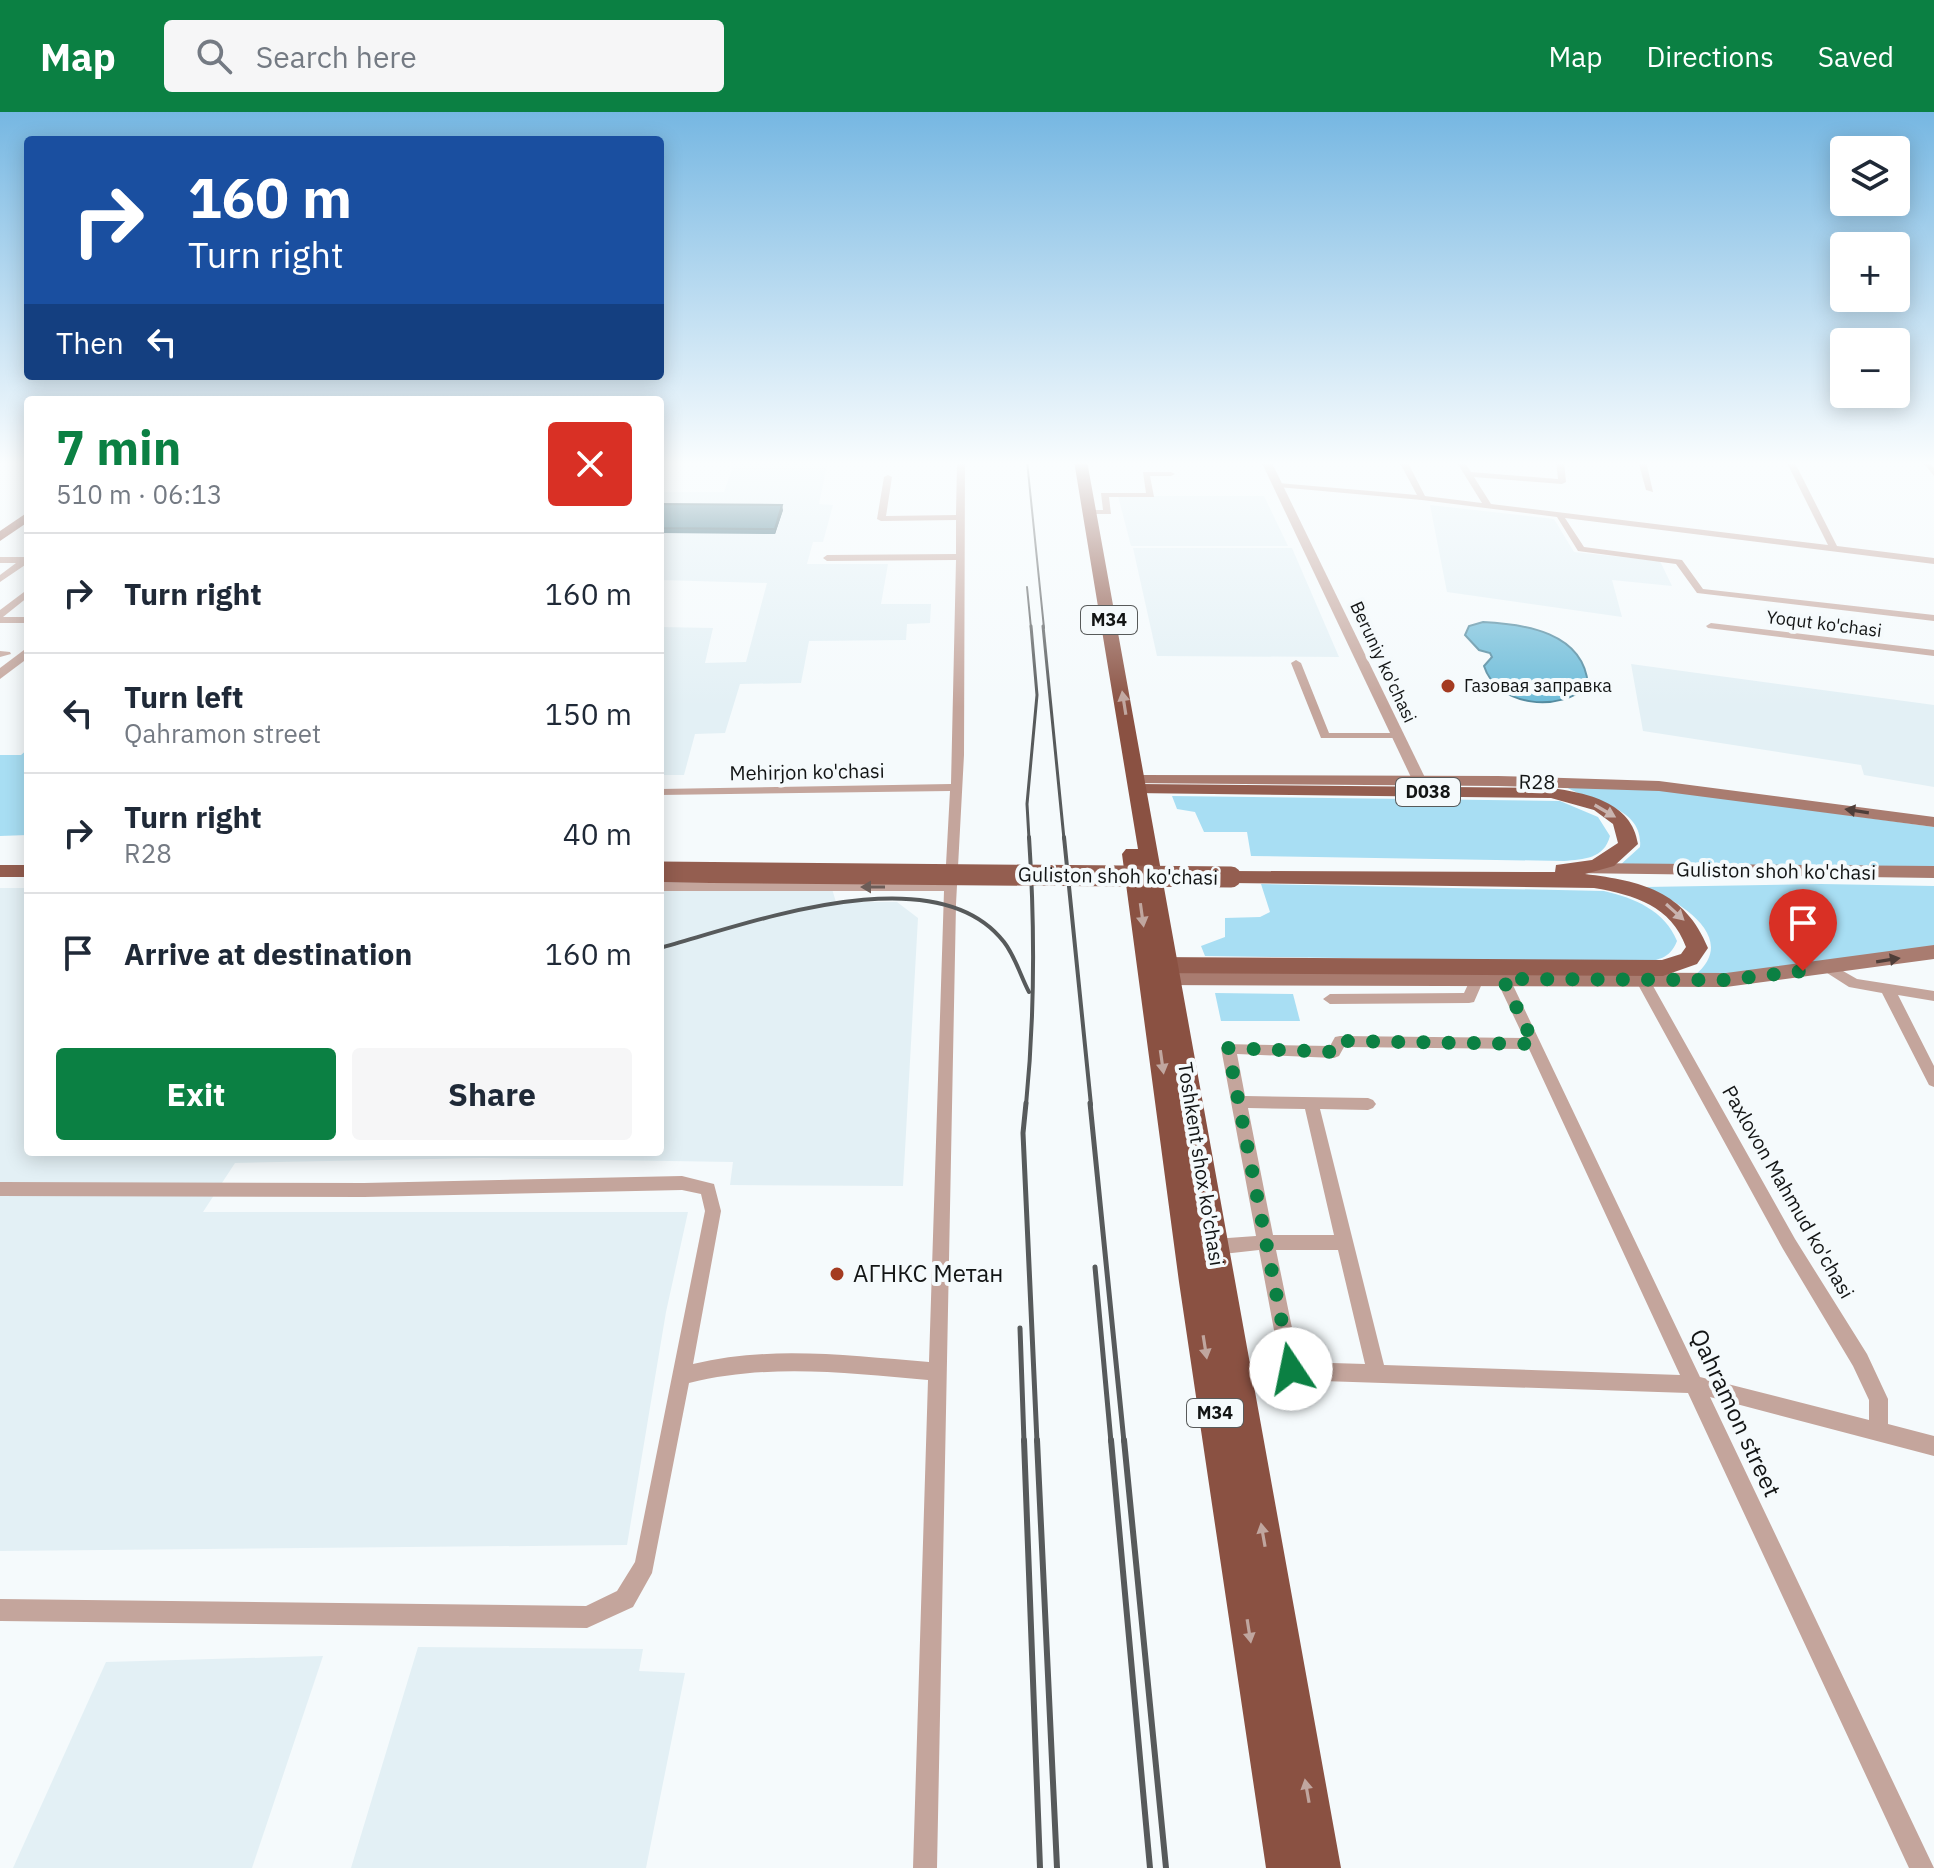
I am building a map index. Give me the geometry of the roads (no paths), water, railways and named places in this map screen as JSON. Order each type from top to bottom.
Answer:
[{"type":"highway","name":"Toshkent shox ko'chasi","points":[[1083,543],[1138,784],[1159,972],[1214,1247],[1207,1282],[1235,1369],[1320,1868]]},
{"type":"highway","name":"Toshkent shox ko'chasi","points":[[1093,543],[1106,648],[1207,1282],[1287,1868]]},
{"type":"main road","name":"Guliston shoh ko'chasi","points":[[1138,784],[1422,787],[1551,793],[1586,801],[1618,818],[1628,837],[1628,844],[1621,853],[1608,862],[1574,874]]},
{"type":"main road","name":"R28","points":[[1422,787],[1659,786],[1934,822]]},
{"type":"main road","points":[[0,856],[24,856]]},
{"type":"main road","name":"Guliston shoh ko'chasi","points":[[664,861],[1230,872]]},
{"type":"main road","points":[[0,871],[24,871]]},
{"type":"main road","name":"Guliston shoh ko'chasi","points":[[664,872],[1574,874],[1934,880]]},
{"type":"main road","name":"Guliston shoh ko'chasi","points":[[1574,874],[1934,872]]},
{"type":"main road","name":"Guliston shoh ko'chasi","points":[[1159,972],[1663,968],[1689,959],[1697,948],[1693,934],[1681,916],[1662,900],[1637,890],[1574,874]]},
{"type":"main road","points":[[1159,972],[1389,979],[1726,980],[1934,952]]},
{"type":"street","points":[[925,1868],[936,1372],[954,787],[958,755],[960,543]]},
{"type":"street","name":"Beruniy ko'chasi","points":[[1306,543],[1422,787]]},
{"type":"street","points":[[1577,543],[1581,549],[1675,561],[1695,589],[1934,618]]},
{"type":"street","points":[[1784,543],[1934,561]]},
{"type":"street","points":[[1831,543],[1834,549]]},
{"type":"street","points":[[827,558],[960,557]]},
{"type":"street","points":[[0,560],[24,560]]},
{"type":"street","points":[[0,579],[24,561]]},
{"type":"street","points":[[0,618],[24,596]]},
{"type":"street","points":[[0,618],[24,620]]},
{"type":"street","name":"Yoqut ko'chasi","points":[[1711,626],[1934,653]]},
{"type":"street","points":[[0,675],[24,654]]},
{"type":"street","points":[[1296,663],[1325,736],[1398,736]]},
{"type":"street","name":"Mehirjon ko'chasi","points":[[664,792],[954,787]]},
{"type":"street","points":[[664,887],[951,887]]},
{"type":"street","points":[[1829,968],[1854,983],[1934,996]]},
{"type":"street","points":[[1389,979],[1400,998]]},
{"type":"street","points":[[1330,999],[1469,998],[1477,979]]},
{"type":"street","name":"Qahramon street","points":[[1503,979],[1922,1868]]},
{"type":"street","name":"Paxlovon Mahmud ko'chasi","points":[[1643,981],[1789,1244],[1860,1360],[1879,1399],[1878,1430]]},
{"type":"street","points":[[1887,988],[1934,1081]]},
{"type":"street","points":[[1291,1369],[1228,1048],[1334,1052],[1340,1041],[1534,1044]]},
{"type":"street","points":[[1240,1102],[1368,1104]]},
{"type":"street","points":[[1311,1103],[1376,1372]]},
{"type":"street","points":[[0,1189],[364,1190],[682,1183],[708,1189],[713,1211],[645,1566],[625,1599],[587,1617],[0,1610]]},
{"type":"street","points":[[1214,1247],[1268,1242],[1344,1243]]},
{"type":"street","points":[[681,1376],[725,1363],[778,1359],[936,1372]]},
{"type":"street","points":[[1235,1369],[1693,1384],[1934,1446]]},
{"type":"railway","points":[[1035,543],[1044,628]]},
{"type":"railway","points":[[1027,587],[1031,628]]},
{"type":"railway","points":[[1029,839],[1027,804],[1037,695],[1031,626]]},
{"type":"railway","points":[[1043,626],[1064,839]]},
{"type":"railway","points":[[1026,1105],[1033,971],[1029,837]]},
{"type":"railway","points":[[1064,837],[1091,1105]]},
{"type":"railway","points":[[664,947],[741,924],[839,903],[888,898],[934,902],[973,916],[1004,942],[1029,992]]},
{"type":"railway","points":[[1026,1103],[1023,1133],[1037,1442]]},
{"type":"railway","points":[[1090,1103],[1124,1442]]},
{"type":"railway","points":[[1095,1267],[1111,1442]]},
{"type":"railway","points":[[1020,1328],[1024,1442]]},
{"type":"railway","points":[[1024,1440],[1040,1868]]},
{"type":"railway","points":[[1037,1440],[1057,1868]]},
{"type":"railway","points":[[1111,1440],[1150,1868]]},
{"type":"railway","points":[[1124,1440],[1166,1868]]},
{"type":"place","name":"Газовая заправка","points":[[1448,686]]},
{"type":"place","name":"АГНКС Метан","points":[[837,1274]]}]
